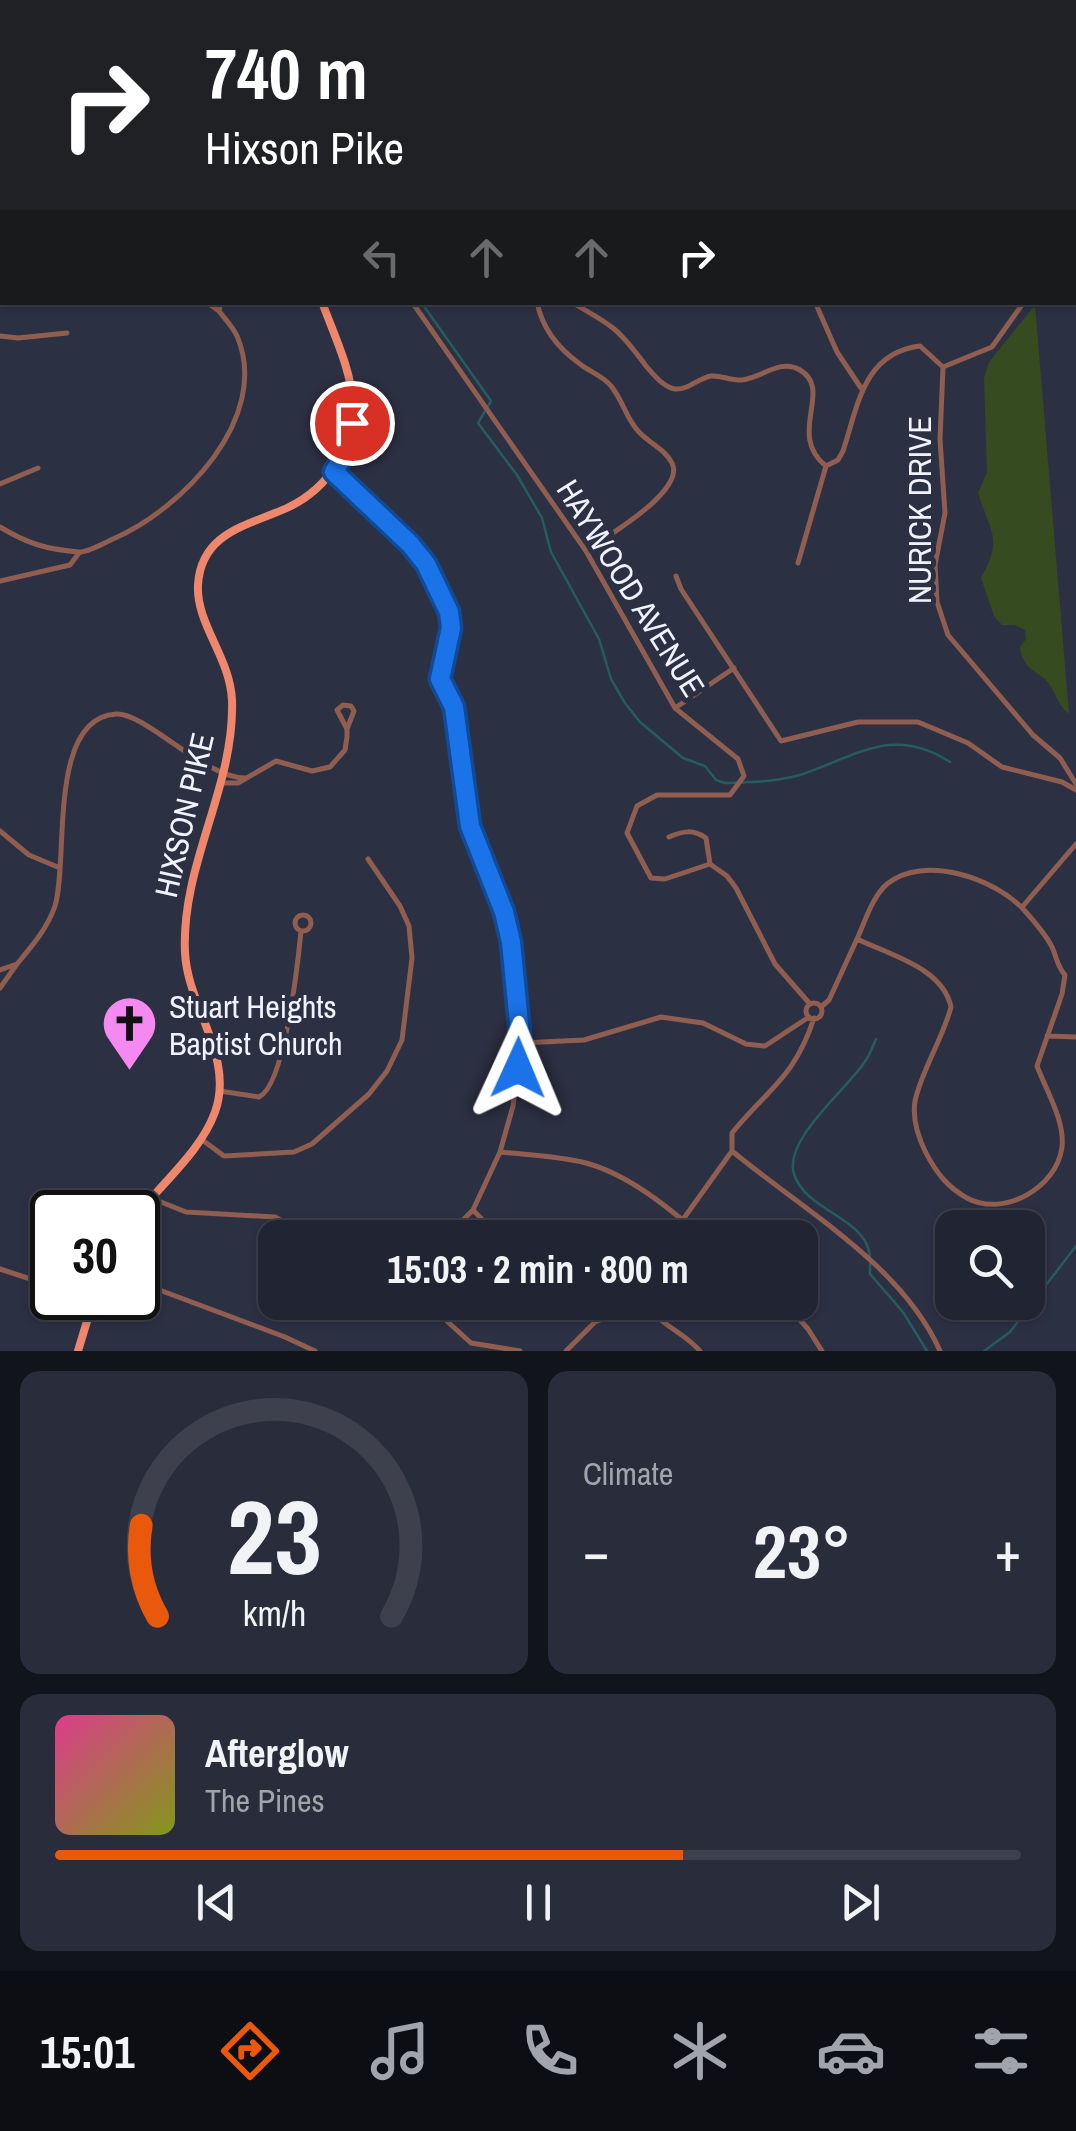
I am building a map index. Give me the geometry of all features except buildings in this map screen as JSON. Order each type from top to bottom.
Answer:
[{"type":"main road","points":[[323,305],[348,374],[353,401],[350,435],[334,472]]},
{"type":"main road","name":"HIXSON PIKE","points":[[220,1091],[216,1052],[198,1011],[187,969],[185,930],[190,885],[223,772],[231,726],[231,693],[224,660],[200,605],[198,581],[211,548],[224,535],[290,506],[334,472]]},
{"type":"main road","points":[[157,1190],[201,1138],[216,1110],[220,1091]]},
{"type":"main road","points":[[79,1351],[88,1320]]},
{"type":"street","points":[[0,581],[70,565],[79,553],[130,532],[150,519],[212,462],[226,441],[239,405],[242,370],[237,337],[210,305]]},
{"type":"street","points":[[219,311],[220,305]]},
{"type":"street","name":"HAYWOOD AVENUE","points":[[414,305],[586,551],[674,708],[738,759],[744,776],[730,795],[657,795],[637,806],[627,833],[651,878],[665,879],[710,864]]},
{"type":"street","points":[[538,305],[540,316],[560,346],[607,381],[634,427],[670,460],[675,470],[673,483],[649,506],[586,551]]},
{"type":"street","points":[[577,305],[610,322],[656,378],[671,389],[685,388],[713,376],[741,380],[782,365],[798,369],[809,378],[814,393],[809,445],[813,456],[826,466]]},
{"type":"street","points":[[816,305],[837,352],[861,388]]},
{"type":"street","points":[[798,563],[826,466],[838,460],[843,451],[861,388],[880,364],[900,349],[920,346],[942,367],[992,347],[1022,305]]},
{"type":"street","points":[[0,336],[18,338],[66,332]]},
{"type":"street","name":"NURICK DRIVE","points":[[942,367],[940,439],[945,512],[935,566],[937,602],[948,635],[1033,735],[1060,758],[1076,787]]},
{"type":"street","points":[[0,484],[38,468]]},
{"type":"street","points":[[334,472],[410,544],[426,564],[449,612],[451,628],[440,679],[454,707],[470,826],[504,912],[511,942],[521,1044],[513,1106],[500,1152],[473,1210],[463,1220]]},
{"type":"street","points":[[0,527],[30,545],[79,553]]},
{"type":"street","points":[[676,576],[681,590],[781,741],[858,722],[918,722],[968,743],[1002,766],[1076,787]]},
{"type":"street","points":[[674,708],[734,668]]},
{"type":"street","points":[[0,988],[40,936],[55,906],[64,802],[83,732],[102,716],[125,714],[234,778],[246,778]]},
{"type":"street","points":[[220,782],[238,783],[276,762],[312,771],[330,767],[344,750],[347,728]]},
{"type":"street","points":[[0,831],[28,855],[60,868]]},
{"type":"street","points":[[669,837],[684,831],[698,832],[708,844],[710,864],[736,888],[775,964],[810,1004],[820,1007]]},
{"type":"street","points":[[1022,907],[1076,844]]},
{"type":"street","points":[[201,1138],[224,1156],[294,1152],[312,1144],[336,1124],[387,1071],[402,1040],[412,958],[409,926],[368,859]]},
{"type":"street","points":[[820,1007],[829,1000],[857,939],[880,892],[900,876],[928,871],[953,874],[992,886],[1022,907],[1052,947],[1057,967],[1065,975],[1036,1066],[1060,1128],[1062,1148],[1042,1185],[1011,1202],[989,1204],[968,1199],[939,1178],[916,1134],[915,1102],[946,1028],[951,1007],[948,993],[933,976],[857,939]]},
{"type":"street","points":[[220,1091],[259,1097],[271,1087],[292,1003],[301,932]]},
{"type":"street","points":[[0,970],[18,964]]},
{"type":"street","points":[[810,1004],[806,1011],[812,1018]]},
{"type":"street","points":[[521,1044],[584,1040],[660,1018],[703,1023],[746,1044],[764,1046],[820,1014],[820,1007]]},
{"type":"street","points":[[500,1152],[584,1163],[610,1172],[684,1218],[732,1151],[732,1132],[797,1060],[812,1018]]},
{"type":"street","points":[[1046,1036],[1076,1037]]},
{"type":"street","points":[[732,1151],[878,1267],[918,1309],[940,1351]]},
{"type":"street","points":[[160,1202],[186,1212],[279,1220]]},
{"type":"street","points":[[473,1210],[483,1220]]},
{"type":"street","points":[[0,1270],[30,1279]]},
{"type":"street","points":[[160,1290],[315,1351]]},
{"type":"street","points":[[446,1320],[472,1343],[520,1351]]},
{"type":"street","points":[[566,1351],[600,1320]]},
{"type":"street","points":[[659,1320],[700,1351]]},
{"type":"street","points":[[800,1320],[822,1351]]},
{"type":"street","points":[[467,1351],[472,1343]]},
{"type":"green space","points":[[1035,305],[1069,714],[1045,679],[1023,659],[1020,647],[1026,639],[1025,630],[1002,625],[994,616],[981,578],[993,544],[978,493],[987,472],[984,378],[989,362]]},
{"type":"waterway","points":[[423,305],[491,401],[478,423],[517,475],[542,518],[551,552],[599,639],[611,679],[640,722],[683,758],[705,766],[716,780],[725,783],[794,777],[875,747],[893,745],[930,751],[950,762]]},
{"type":"waterway","points":[[870,1256],[858,1232],[801,1187],[794,1174],[793,1160],[807,1130],[858,1072],[876,1039]]},
{"type":"waterway","points":[[984,1351],[1010,1332],[1076,1246]]},
{"type":"waterway","points":[[870,1264],[870,1274],[903,1312],[927,1351]]},
{"type":"place","name":"Stuart Heights Baptist Church","points":[[130,1073]]},
{"type":"route","points":[[352,423],[334,472],[410,544],[441,590],[449,612],[451,628],[440,679],[454,707],[470,826],[504,912],[511,942],[521,1044],[518,1068]]}]
